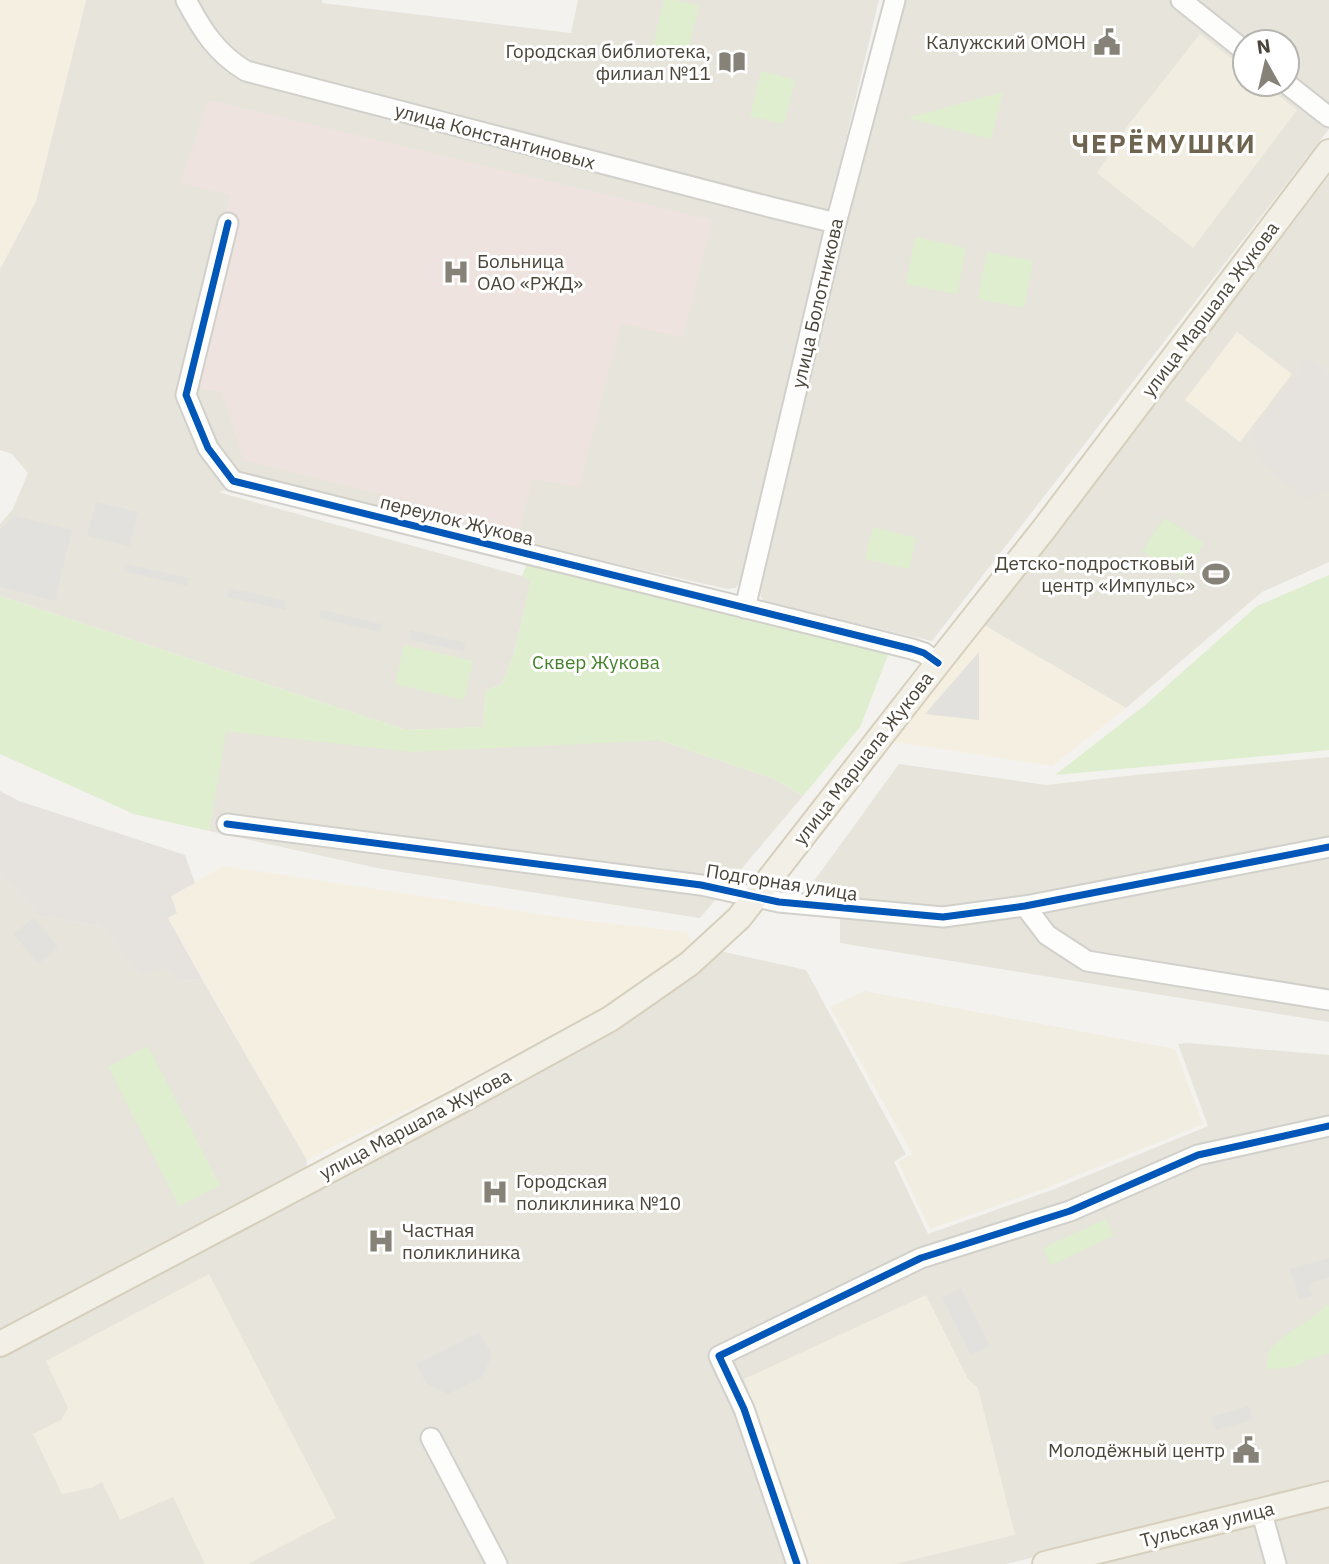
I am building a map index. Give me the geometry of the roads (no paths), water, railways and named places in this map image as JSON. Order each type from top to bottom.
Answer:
[{"type":"main road","name":"улица Маршала Жукова","points":[[0,1345],[610,1019],[689,964],[739,918],[1044,529],[1329,152]]},
{"type":"main road","name":"Тульская улица","points":[[1045,1564],[1329,1494]]},
{"type":"street","name":"улица Константиновых","points":[[186,0],[220,52],[246,71],[836,223]]},
{"type":"street","name":"улица Болотникова","points":[[745,608],[836,223],[895,0]]},
{"type":"street","points":[[1181,0],[1231,40]]},
{"type":"street","points":[[1301,95],[1329,117]]},
{"type":"street","name":"переулок Жукова","points":[[228,223],[186,395],[208,448],[233,481],[912,649],[924,653],[938,663]]},
{"type":"street","name":"Подгорная улица","points":[[227,824],[701,886],[779,902],[943,918],[1025,906],[1329,847]]},
{"type":"street","points":[[1025,906],[1047,935],[1087,961],[1329,1000]]},
{"type":"street","points":[[797,1564],[744,1409],[719,1356],[921,1258],[1070,1211],[1198,1156],[1329,1126]]},
{"type":"street","points":[[431,1437],[497,1564]]},
{"type":"street","points":[[1261,1510],[1276,1564]]},
{"type":"place","name":"Калужский ОМОН","points":[[1107,42]]},
{"type":"place","name":"Городская библиотека, филиал №11","points":[[732,62]]},
{"type":"place","name":"Больница ОАО «РЖД»","points":[[456,272]]},
{"type":"place","name":"Детско-подростковый центр «Импульс»","points":[[1216,574]]},
{"type":"place","name":"Городская поликлиника №10","points":[[495,1192]]},
{"type":"place","name":"Частная поликлиника","points":[[381,1241]]},
{"type":"place","name":"Молодёжный центр","points":[[1246,1450]]},
{"type":"district","name":"ЧЕРЁМУШКИ","points":[[1164,143]]},
{"type":"park label","name":"Сквер Жукова","points":[[596,662]]}]
